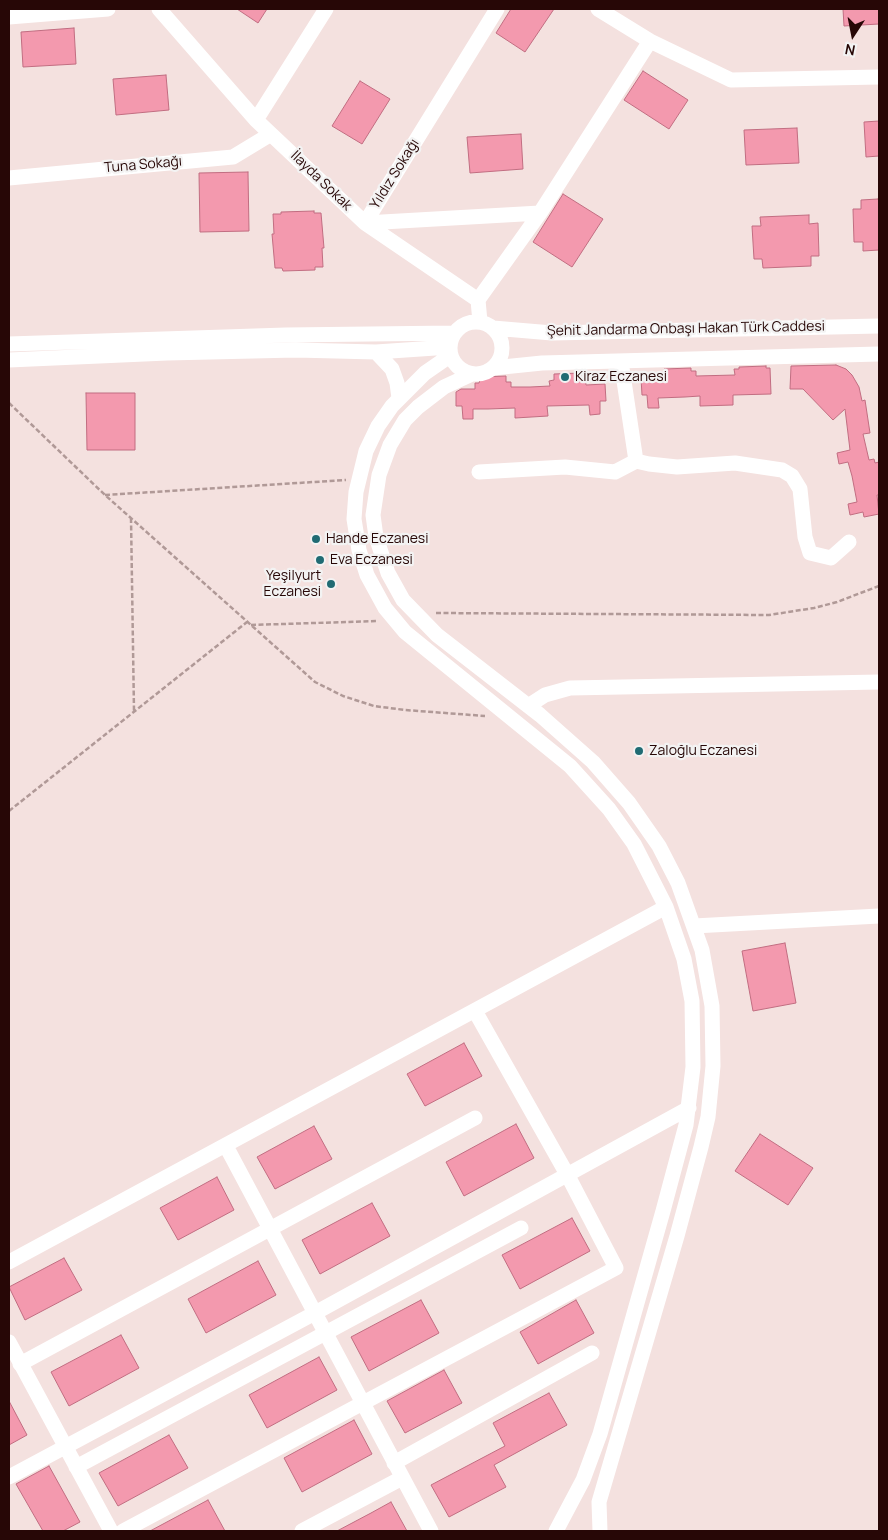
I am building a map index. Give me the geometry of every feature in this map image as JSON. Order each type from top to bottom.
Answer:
[{"type":"street","points":[[9,16],[49,11],[108,9]]},
{"type":"street","name":"İlayda Sokak","points":[[159,9],[256,120],[365,223]]},
{"type":"street","points":[[256,120],[326,9]]},
{"type":"street","name":"Yıldız Sokağı","points":[[478,300],[365,223],[497,9]]},
{"type":"street","points":[[598,9],[650,41],[731,80],[879,77]]},
{"type":"street","points":[[600,1531],[600,1502],[677,1236],[708,1117],[714,1066],[714,1025],[708,978],[694,926],[669,864],[629,802],[593,762],[528,706],[437,635],[403,600],[388,573],[374,526],[374,501],[379,475],[387,452],[397,432],[411,413],[431,395],[444,387],[472,374],[487,372],[498,362],[502,348],[498,334],[487,325],[478,300],[540,213],[650,41]]},
{"type":"street","name":"Tuna Sokağı","points":[[9,178],[233,157],[271,134]]},
{"type":"street","points":[[365,223],[540,213]]},
{"type":"street","points":[[487,325],[465,324],[452,345],[385,414],[371,439],[358,479],[354,519],[359,550],[375,592],[394,620],[416,643],[570,766],[609,809],[637,850],[666,907],[684,959],[692,1001],[694,1066],[689,1108],[663,1211],[600,1434],[583,1480],[556,1531]]},
{"type":"street","name":"Şehit Jandarma Onbaşı Hakan Türk Caddesi","points":[[487,325],[552,333],[879,326]]},
{"type":"street","points":[[9,344],[286,335],[452,345]]},
{"type":"street","points":[[9,360],[296,350],[376,352],[452,345]]},
{"type":"street","points":[[452,345],[458,367],[472,374]]},
{"type":"street","points":[[376,352],[392,369],[399,398]]},
{"type":"street","name":"Şehit Jandarma Onbaşı Hakan Türk Caddesi","points":[[493,368],[542,363],[879,354]]},
{"type":"street","points":[[621,361],[636,461]]},
{"type":"street","points":[[479,472],[565,467],[615,472],[636,461],[677,466],[735,464],[782,470],[792,476],[800,489],[805,537],[810,553],[831,558],[849,542]]},
{"type":"street","points":[[528,706],[545,695],[570,688],[879,682]]},
{"type":"street","points":[[9,1262],[666,907]]},
{"type":"street","points":[[694,926],[879,916]]},
{"type":"street","points":[[123,1531],[616,1268],[568,1176],[475,1011]]},
{"type":"street","points":[[9,1477],[568,1176],[689,1108]]},
{"type":"street","points":[[20,1364],[474,1118]]},
{"type":"street","points":[[226,1146],[431,1531]]},
{"type":"street","points":[[76,1467],[521,1228]]},
{"type":"street","points":[[9,1342],[111,1531]]},
{"type":"street","points":[[394,1462],[592,1353]]},
{"type":"street","points":[[302,1531],[402,1478]]},
{"type":"path","points":[[9,403],[105,495],[315,682],[343,696],[389,709],[511,718]]},
{"type":"path","points":[[105,495],[358,479]]},
{"type":"path","points":[[131,518],[134,711]]},
{"type":"path","points":[[436,613],[769,615],[830,604],[879,586]]},
{"type":"path","points":[[251,625],[394,620]]},
{"type":"path","points":[[9,811],[247,622]]},
{"type":"building","points":[[237,9],[267,9],[258,23]]},
{"type":"building","points":[[511,9],[554,9],[525,52],[496,33]]},
{"type":"building","points":[[843,9],[879,9],[879,24],[844,26]]},
{"type":"building","points":[[74,28],[76,64],[23,67],[21,32]]},
{"type":"building","points":[[643,71],[688,100],[669,129],[624,100]]},
{"type":"building","points":[[166,75],[169,110],[116,115],[113,79]]},
{"type":"building","points":[[360,81],[390,99],[362,144],[332,126]]},
{"type":"building","points":[[879,121],[879,156],[866,157],[864,122]]},
{"type":"building","points":[[797,128],[799,163],[746,165],[744,130]]},
{"type":"building","points":[[521,134],[523,169],[470,173],[467,137]]},
{"type":"building","points":[[248,172],[249,231],[200,232],[199,173]]},
{"type":"building","points":[[563,194],[603,219],[572,267],[533,242]]},
{"type":"building","points":[[878,199],[879,250],[863,251],[863,242],[854,242],[853,209],[861,209],[861,200]]},
{"type":"building","points":[[314,211],[314,213],[321,213],[324,248],[322,248],[323,267],[315,267],[315,270],[283,271],[282,268],[275,268],[272,234],[274,234],[273,214]]},
{"type":"building","points":[[809,215],[809,224],[818,223],[819,256],[811,256],[811,266],[763,268],[762,259],[754,259],[752,226],[761,226],[760,217]]},
{"type":"building","points":[[836,365],[846,369],[852,375],[859,387],[862,401],[865,400],[870,433],[863,434],[869,460],[874,459],[875,463],[879,462],[879,495],[877,495],[879,514],[864,517],[863,512],[850,515],[848,504],[857,502],[852,476],[848,462],[839,464],[837,453],[850,450],[845,409],[833,420],[803,389],[790,389],[791,366]]},
{"type":"building","points":[[766,366],[766,368],[770,368],[771,394],[733,395],[733,405],[700,406],[700,396],[658,398],[659,408],[648,408],[647,395],[642,395],[641,378],[660,377],[660,372],[664,372],[664,369],[691,368],[691,371],[696,371],[696,376],[735,375],[734,369],[739,369],[739,367]]},
{"type":"building","points":[[581,373],[581,379],[585,379],[586,385],[605,384],[606,401],[600,401],[600,414],[590,415],[589,405],[547,406],[548,416],[515,418],[515,408],[473,409],[473,419],[463,419],[462,406],[456,406],[456,392],[461,389],[475,389],[475,383],[479,383],[481,377],[506,376],[506,382],[511,382],[511,387],[530,387],[550,386],[549,381],[554,380],[554,374]]},
{"type":"building","points":[[86,393],[135,393],[135,450],[87,450]]},
{"type":"building","points":[[785,943],[796,1003],[753,1011],[742,951]]},
{"type":"building","points":[[464,1043],[482,1076],[425,1106],[407,1074]]},
{"type":"building","points":[[516,1124],[534,1158],[464,1196],[446,1162]]},
{"type":"building","points":[[314,1126],[332,1159],[275,1189],[257,1157]]},
{"type":"building","points":[[760,1134],[813,1168],[788,1205],[735,1171]]},
{"type":"building","points":[[217,1177],[234,1210],[178,1240],[160,1208]]},
{"type":"building","points":[[372,1203],[390,1236],[320,1274],[302,1240]]},
{"type":"building","points":[[572,1218],[590,1251],[520,1289],[502,1255]]},
{"type":"building","points":[[64,1258],[82,1290],[25,1320],[9,1287]]},
{"type":"building","points":[[258,1261],[276,1295],[206,1333],[188,1299]]},
{"type":"building","points":[[421,1300],[439,1333],[369,1371],[351,1337]]},
{"type":"building","points":[[576,1300],[594,1333],[538,1364],[520,1332]]},
{"type":"building","points":[[121,1335],[139,1368],[69,1406],[51,1372]]},
{"type":"building","points":[[319,1357],[337,1390],[267,1428],[249,1395]]},
{"type":"building","points":[[444,1370],[462,1403],[405,1433],[387,1401]]},
{"type":"building","points":[[549,1393],[567,1425],[494,1465],[506,1487],[449,1517],[431,1485],[505,1446],[493,1423]]},
{"type":"building","points":[[9,1401],[27,1435],[9,1445]]},
{"type":"building","points":[[354,1420],[372,1454],[302,1492],[284,1458]]},
{"type":"building","points":[[169,1435],[188,1468],[118,1506],[99,1473]]},
{"type":"building","points":[[49,1466],[80,1522],[63,1531],[43,1531],[16,1484]]},
{"type":"building","points":[[208,1500],[225,1531],[150,1531]]},
{"type":"building","points":[[391,1502],[407,1531],[337,1531],[371,1513]]},
{"type":"place","name":"Kiraz Eczanesi","points":[[565,377]]},
{"type":"place","name":"Hande Eczanesi","points":[[316,539]]},
{"type":"place","name":"Eva Eczanesi","points":[[320,560]]},
{"type":"place","name":"Yeşilyurt Eczanesi","points":[[331,584]]},
{"type":"place","name":"Zaloğlu Eczanesi","points":[[639,751]]}]
